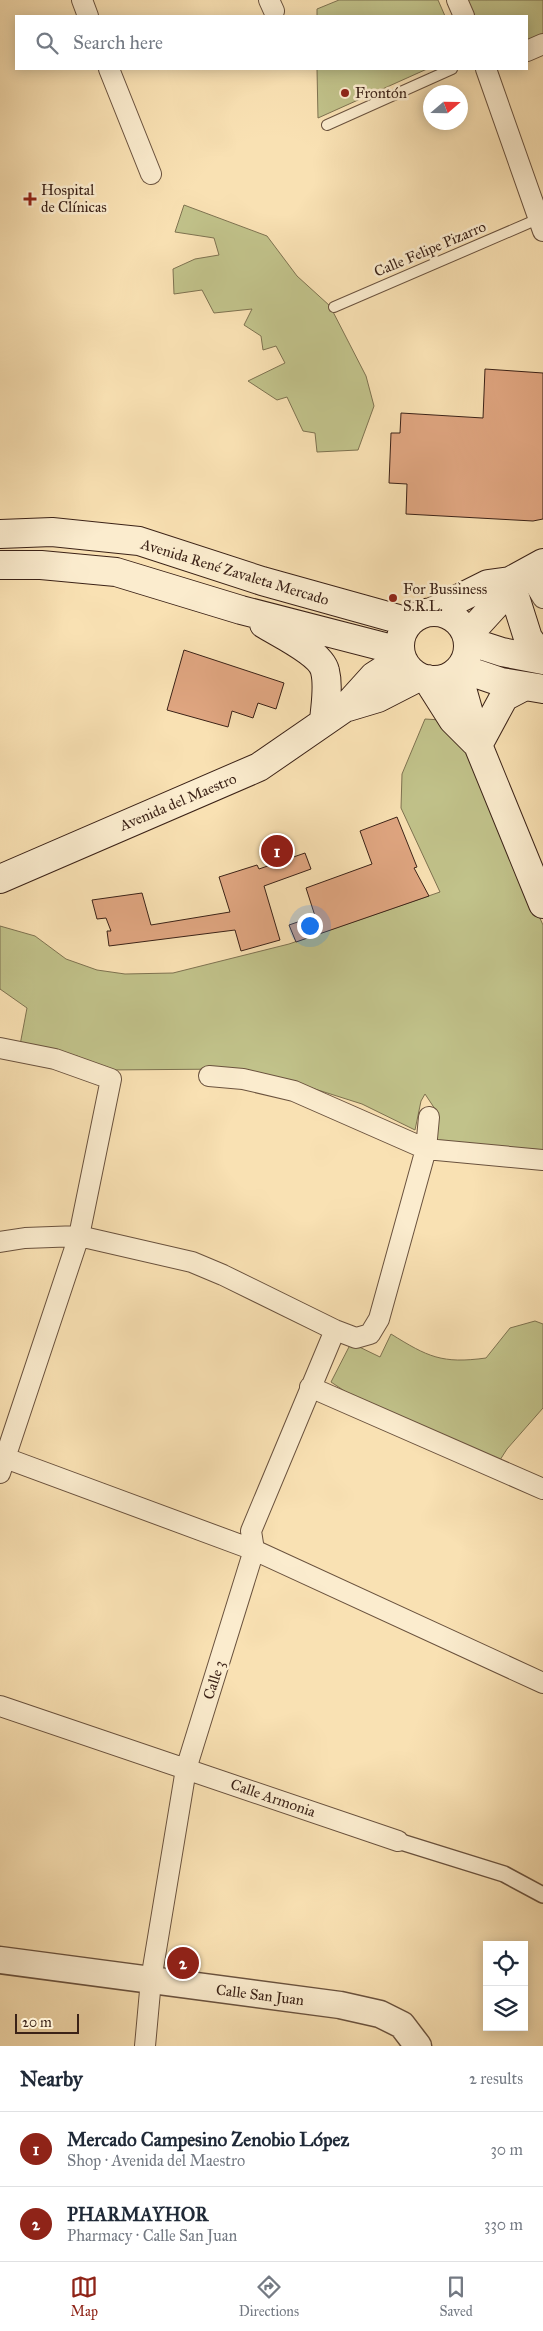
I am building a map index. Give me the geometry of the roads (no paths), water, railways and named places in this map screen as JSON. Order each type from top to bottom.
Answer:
[{"type":"main road","name":"Avenida René Zavaleta Mercado","points":[[0,534],[52,532],[139,541],[262,581],[408,622]]},
{"type":"main road","name":"Avenida René Zavaleta Mercado","points":[[0,565],[41,565],[116,572],[241,610],[412,666]]},
{"type":"main road","points":[[478,745],[453,720],[412,666],[400,640],[408,622],[420,614],[434,611],[488,584],[526,572]]},
{"type":"main road","points":[[467,638],[526,572]]},
{"type":"main road","points":[[526,572],[528,638],[543,659]]},
{"type":"main road","points":[[241,610],[318,659],[325,670],[327,692],[324,722]]},
{"type":"main road","points":[[412,666],[440,680],[459,669],[467,654],[467,638],[460,623],[443,612],[434,611]]},
{"type":"main road","points":[[467,638],[502,652],[543,659]]},
{"type":"main road","name":"Avenida del Maestro","points":[[0,879],[259,767],[346,707],[374,676],[412,666]]},
{"type":"main road","points":[[459,669],[501,682],[533,688]]},
{"type":"main road","points":[[459,669],[478,745],[543,904]]},
{"type":"main road","points":[[478,745],[504,698],[533,688]]},
{"type":"street","points":[[82,0],[88,15]]},
{"type":"street","points":[[457,0],[464,15]]},
{"type":"street","points":[[528,51],[543,44]]},
{"type":"street","points":[[109,70],[151,174]]},
{"type":"street","points":[[486,70],[540,225]]},
{"type":"street","points":[[526,572],[543,598]]},
{"type":"street","points":[[0,1048],[55,1059],[111,1078],[79,1236],[2,1462],[254,1550],[543,1683]]},
{"type":"street","points":[[209,1076],[243,1079],[294,1091],[426,1149],[543,1160]]},
{"type":"street","points":[[0,1242],[25,1238],[79,1236],[192,1262],[223,1275],[335,1330],[356,1338],[370,1334],[379,1319],[426,1149],[429,1117]]},
{"type":"street","name":"Calle 3","points":[[145,2046],[150,1980],[186,1769],[254,1550],[251,1531],[335,1330]]},
{"type":"street","points":[[310,1387],[543,1489]]},
{"type":"street","name":"Calle Armonia","points":[[0,1706],[398,1841],[504,1874],[543,1895]]},
{"type":"street","name":"Calle San Juan","points":[[0,1960],[340,2005],[380,2014],[402,2025],[418,2046]]},
{"type":"lane","points":[[327,125],[450,70]]},
{"type":"lane","name":"Calle Felipe Pizarro","points":[[334,306],[540,225]]},
{"type":"place","name":"Frontón","points":[[345,93]]},
{"type":"place","name":"Hospital de Clínicas","points":[[30,199]]},
{"type":"place","name":"For Bussiness S.R.L.","points":[[393,598]]},
{"type":"place","name":"Mercado Campesino Zenobio López","points":[[277,851]]},
{"type":"place","name":"PHARMAYHOR","points":[[183,1963]]}]
